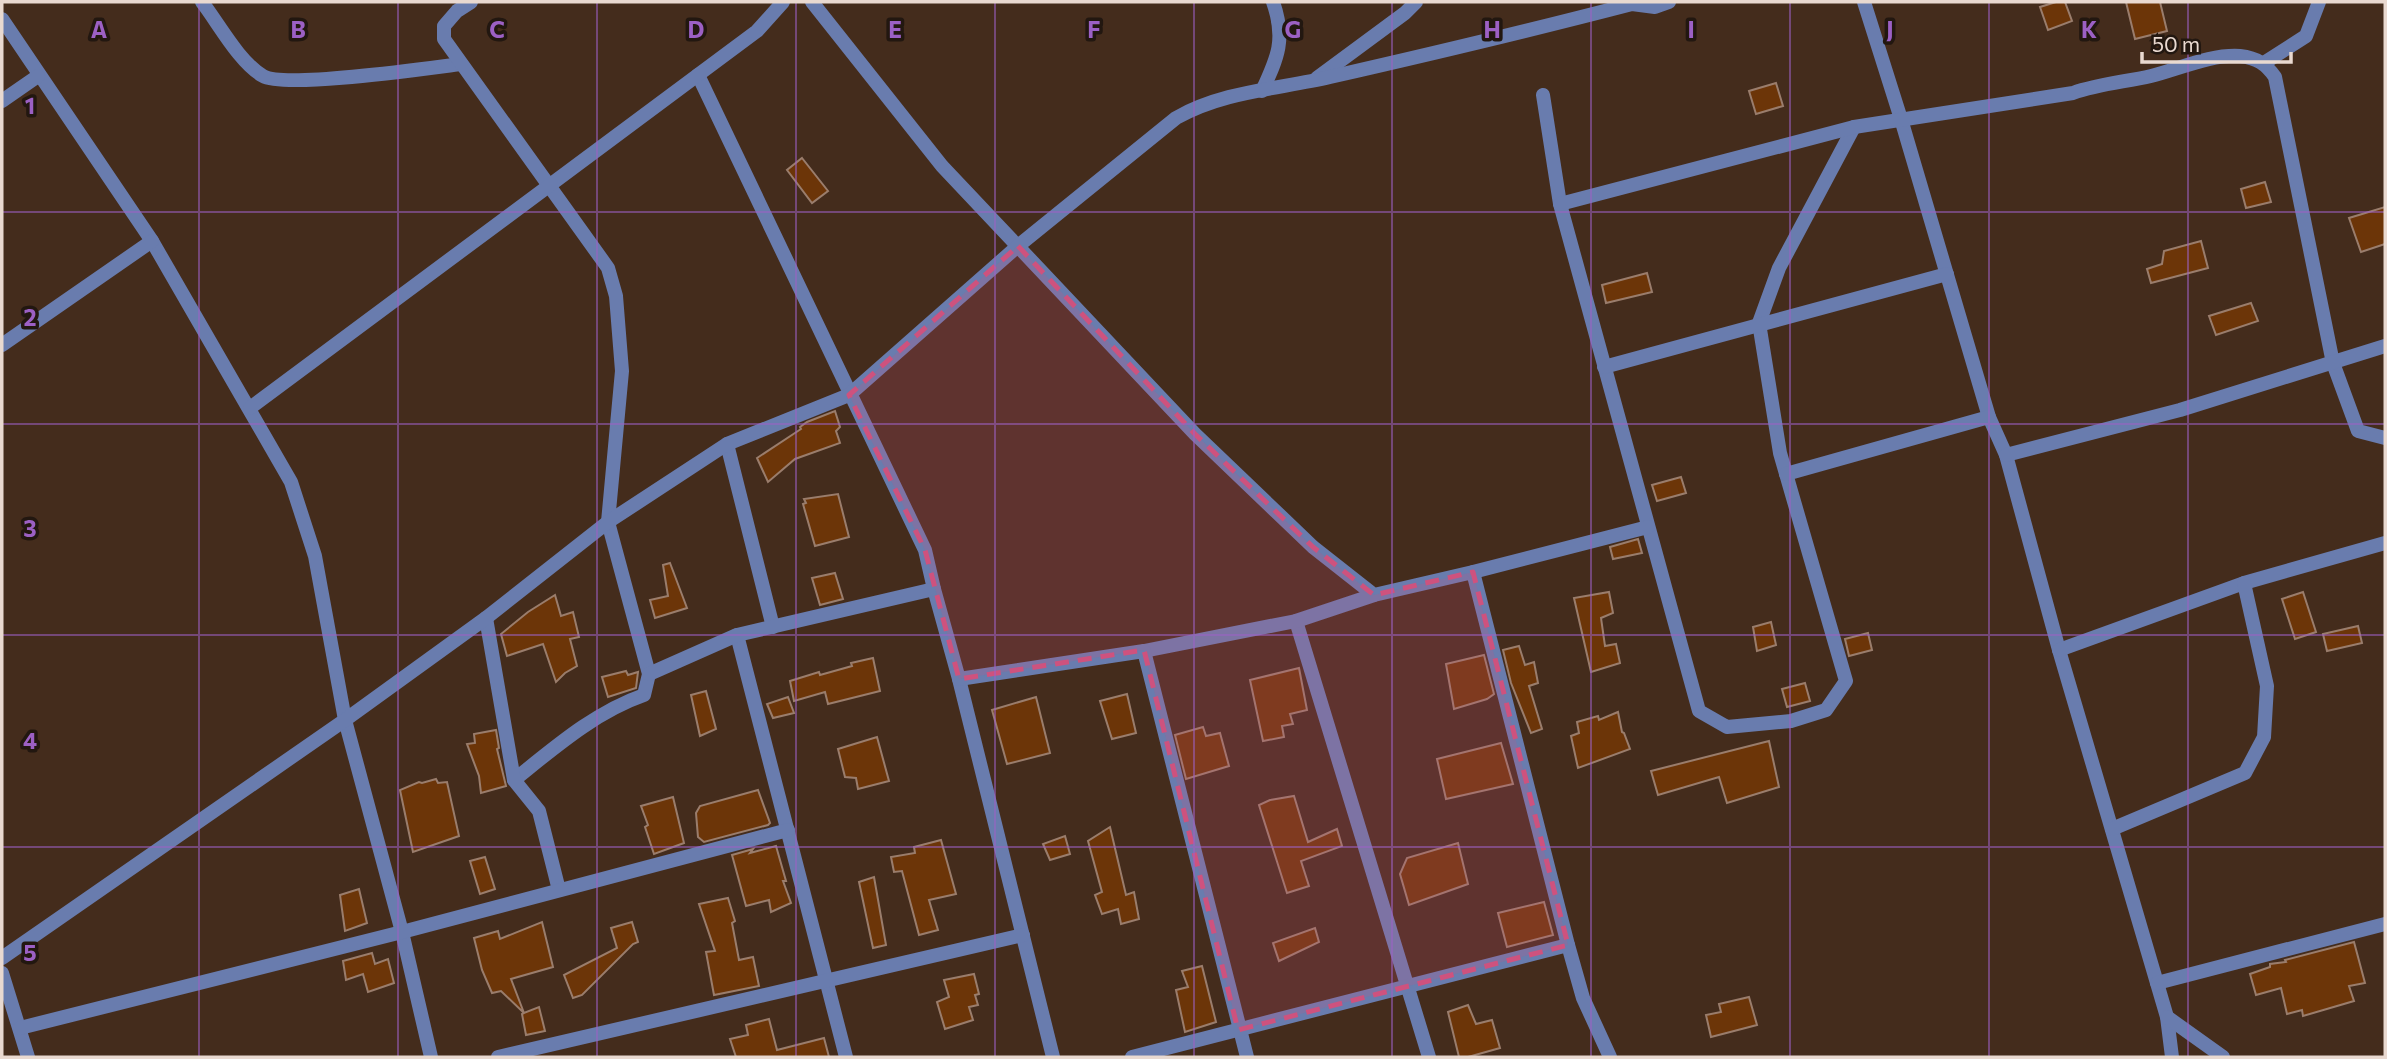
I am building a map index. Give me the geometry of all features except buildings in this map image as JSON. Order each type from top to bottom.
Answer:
[{"type":"street","points":[[202,2],[247,62],[265,78],[294,82],[461,64]]},
{"type":"street","points":[[471,2],[457,11],[444,26],[444,39],[608,268],[616,296],[622,371],[608,522],[649,674],[644,695],[630,700],[574,732],[514,780]]},
{"type":"street","points":[[250,408],[757,31],[783,2]]},
{"type":"street","points":[[812,2],[934,156],[1195,434],[1313,547],[1374,596]]},
{"type":"street","points":[[1262,91],[1279,55],[1279,19],[1273,2]]},
{"type":"street","points":[[1313,81],[1416,2]]},
{"type":"street","points":[[2,958],[345,720],[486,618],[608,522],[727,444],[849,395],[1018,246],[1176,118],[1217,99],[1313,81],[1632,4],[1655,6],[1669,2]]},
{"type":"street","points":[[1864,2],[1989,417],[2006,456],[2059,650],[2167,1017],[2172,1057]]},
{"type":"street","points":[[2264,63],[2306,36],[2319,2]]},
{"type":"street","points":[[2,19],[152,241],[291,482],[315,556],[345,720],[402,932],[431,1057]]},
{"type":"street","points":[[1560,204],[1854,127],[2073,93],[2220,57],[2241,56],[2264,63],[2275,77],[2333,363],[2358,431],[2385,438]]},
{"type":"street","points":[[698,75],[925,551],[960,678],[1054,1057]]},
{"type":"street","points":[[2,101],[38,76]]},
{"type":"street","points":[[1543,95],[1560,204],[1699,711],[1727,727],[1791,722],[1826,710],[1846,681],[1780,453],[1759,323],[1779,268],[1854,127]]},
{"type":"street","points":[[2,345],[152,241]]},
{"type":"street","points":[[1604,367],[1947,274]]},
{"type":"street","points":[[2006,456],[2180,410],[2385,346]]},
{"type":"street","points":[[1786,474],[1989,417]]},
{"type":"street","points":[[727,444],[773,627]]},
{"type":"street","points":[[960,678],[1144,651],[1296,621],[1374,596],[1648,527]]},
{"type":"street","points":[[2059,650],[2244,583],[2385,543]]},
{"type":"street","points":[[1473,572],[1568,945],[1583,998],[1610,1057]]},
{"type":"street","points":[[2112,829],[2245,773],[2264,737],[2267,687],[2244,583]]},
{"type":"street","points":[[649,674],[737,635],[934,589]]},
{"type":"street","points":[[486,618],[514,780],[538,811],[559,890]]},
{"type":"street","points":[[1296,621],[1429,1057]]},
{"type":"street","points":[[737,635],[846,1057]]},
{"type":"street","points":[[1144,651],[1247,1057]]},
{"type":"street","points":[[20,1028],[402,932],[788,830]]},
{"type":"street","points":[[2157,983],[2385,924]]},
{"type":"street","points":[[498,1057],[1023,935]]},
{"type":"street","points":[[1132,1057],[1568,945]]},
{"type":"street","points":[[2,973],[28,1057]]},
{"type":"street","points":[[2167,1017],[2223,1057]]},
{"type":"highlighted area","points":[[1018,246],[1195,434],[1313,547],[1374,595],[1473,572],[1568,945],[1238,1030],[1144,650],[959,679],[925,550],[849,395]]}]
